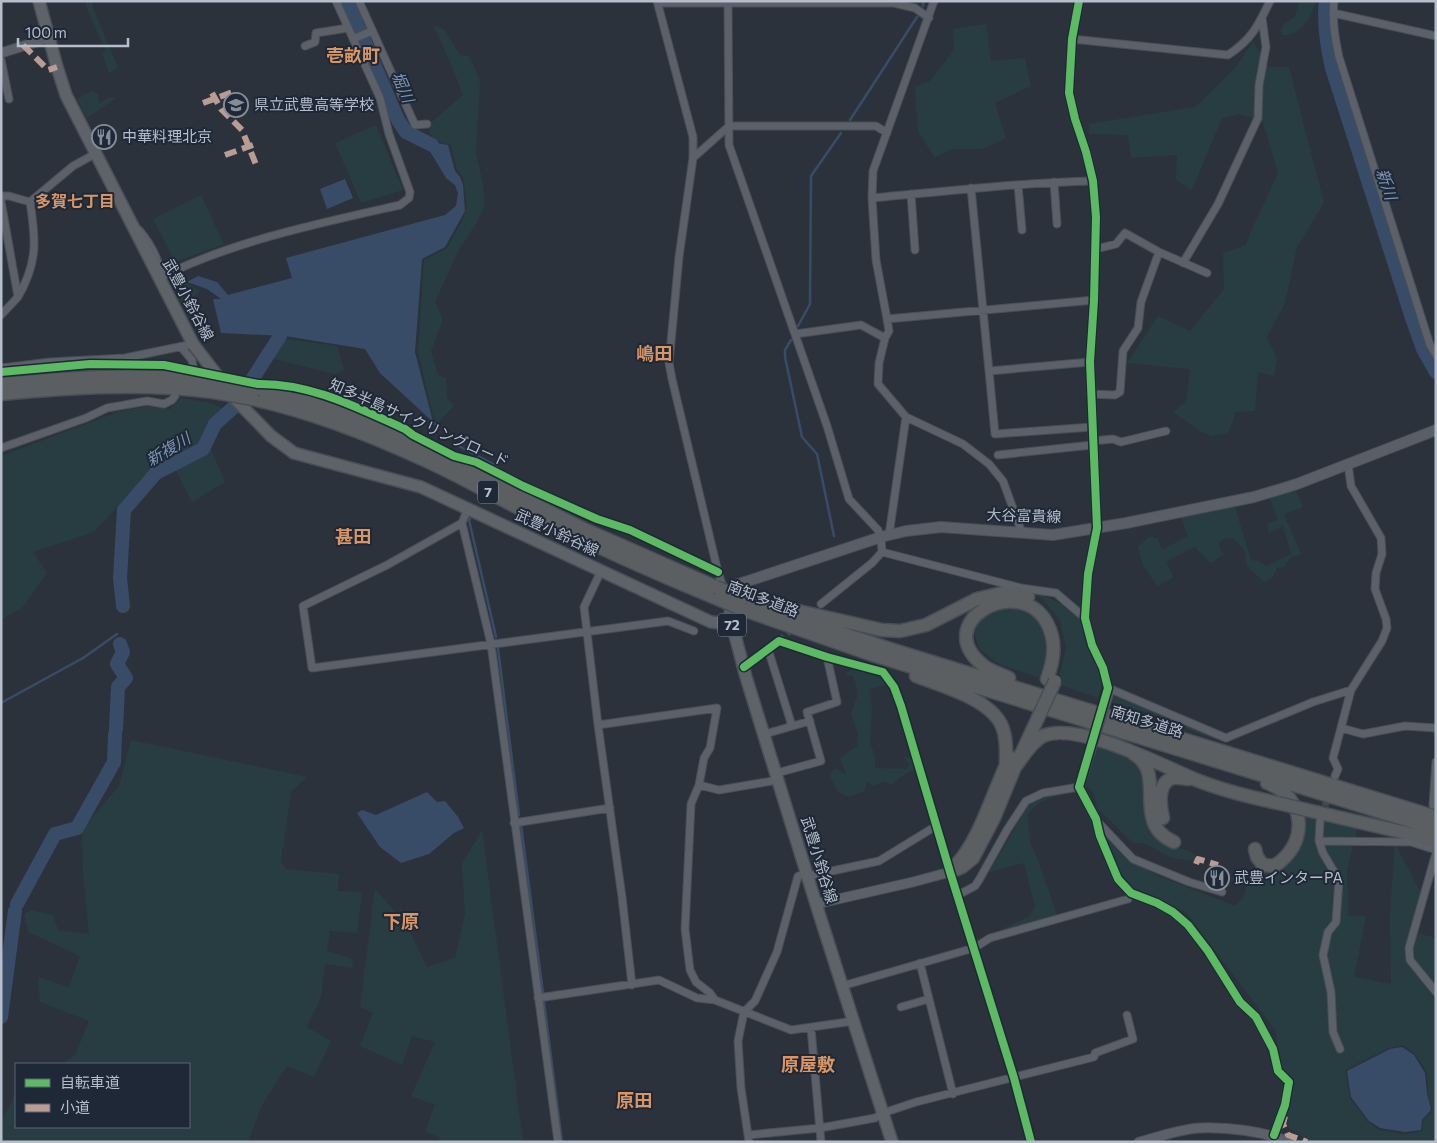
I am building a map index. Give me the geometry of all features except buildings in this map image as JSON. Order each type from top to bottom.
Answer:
[{"type":"highway","name":"南知多道路","points":[[1,384],[89,376],[176,377],[253,398],[293,397],[346,415],[404,439],[720,595],[1167,734],[1434,811]]},
{"type":"highway","name":"南知多道路","points":[[1,394],[91,387],[213,387]]},
{"type":"highway","points":[[746,603],[757,598],[807,613],[882,630],[900,630],[926,626],[977,599],[1002,593],[1028,597],[1041,605],[1050,614],[1058,626],[1061,640],[1060,664],[963,858],[950,872]]},
{"type":"highway","points":[[1051,680],[1055,647],[1051,630],[1044,617],[1031,607],[1018,602],[992,605],[978,612],[970,622],[967,636],[972,652],[984,666],[1011,679],[1158,725],[1167,734]]},
{"type":"highway","name":"南知多道路","points":[[746,603],[779,623],[880,657],[1436,828]]},
{"type":"highway","points":[[779,623],[795,634],[953,690],[976,701],[992,712],[1003,727],[1010,765]]},
{"type":"highway","points":[[1010,765],[1044,735],[1062,733],[1129,749],[1194,779],[1242,796],[1436,840]]},
{"type":"highway","points":[[1173,747],[1179,754],[1277,786],[1294,803],[1299,820],[1299,828],[1289,854],[1274,866],[1262,865],[1255,849]]},
{"type":"highway","points":[[1129,749],[1142,761],[1149,774],[1151,815],[1154,824],[1161,834],[1174,842]]},
{"type":"highway","points":[[1163,818],[1160,797],[1165,784],[1169,780],[1176,778],[1194,779]]},
{"type":"main road","name":"武豊小鈴谷線","points":[[39,1],[66,96],[162,281],[187,346],[236,400],[253,398],[271,436],[294,453],[412,483],[711,622],[732,624],[765,734],[774,777],[808,874],[892,1142]]},
{"type":"main road","name":"大谷富貴線","points":[[720,595],[739,584],[885,536],[941,527],[1053,535],[1254,497],[1298,484],[1436,430]]},
{"type":"main road","points":[[720,595],[732,624]]},
{"type":"street","points":[[162,281],[219,253],[319,223],[400,205],[408,201],[410,192],[389,134],[380,98],[336,1]]},
{"type":"street","points":[[359,1],[415,125],[427,124]]},
{"type":"street","points":[[934,1],[873,171],[872,198],[876,260],[889,331],[885,338],[879,363],[878,384],[906,417],[963,444],[989,464],[1003,481],[1022,533]]},
{"type":"street","points":[[1079,1],[1072,38],[1069,93],[1093,181],[1096,217],[1090,394],[1097,528],[1088,574],[1085,618],[1092,646],[1103,668],[1108,692],[1079,787],[1096,819],[1100,836],[1118,879],[1130,892],[1173,912],[1188,925],[1208,951],[1240,1002],[1256,1018],[1272,1049],[1278,1071],[1289,1082],[1285,1105],[1274,1135]]},
{"type":"street","points":[[1072,38],[1228,55],[1243,46],[1254,32],[1270,1]]},
{"type":"street","points":[[1334,1],[1334,31],[1339,57],[1427,335],[1436,355]]},
{"type":"street","points":[[720,595],[718,572],[669,363],[693,137],[657,2],[894,2],[915,8],[929,18]]},
{"type":"street","points":[[728,2],[729,145],[828,426],[849,499],[885,536]]},
{"type":"street","points":[[1333,13],[1436,36]]},
{"type":"street","points":[[1183,263],[1218,204],[1258,118],[1259,85],[1266,47],[1262,18]]},
{"type":"street","points":[[305,46],[315,42],[316,33],[348,28]]},
{"type":"street","points":[[352,39],[372,31]]},
{"type":"street","points":[[1,53],[49,38]]},
{"type":"street","points":[[1,60],[9,99]]},
{"type":"street","points":[[692,158],[729,126],[876,126],[887,133]]},
{"type":"street","points":[[30,202],[73,166],[95,154]]},
{"type":"street","points":[[872,198],[971,188],[1093,181]]},
{"type":"street","points":[[1054,182],[1058,224]]},
{"type":"street","points":[[1018,185],[1022,230]]},
{"type":"street","points":[[971,188],[995,434],[1092,427]]},
{"type":"street","points":[[911,194],[915,250]]},
{"type":"street","points":[[1,196],[30,202]]},
{"type":"street","points":[[1,201],[18,297]]},
{"type":"street","points":[[1,315],[18,297],[29,279],[34,256],[35,233],[30,202]]},
{"type":"street","points":[[1096,249],[1116,244],[1125,232],[1159,252],[1207,273]]},
{"type":"street","points":[[1090,394],[1115,395],[1120,392],[1124,352],[1138,328],[1141,302],[1159,252]]},
{"type":"street","points":[[887,320],[1094,300]]},
{"type":"street","points":[[795,334],[861,325],[885,338]]},
{"type":"street","points":[[2,367],[125,358],[187,346],[194,366]]},
{"type":"street","points":[[989,371],[1090,362]]},
{"type":"street","points":[[1,448],[86,418],[107,408],[147,401],[164,404],[175,396]]},
{"type":"street","points":[[821,604],[872,563],[882,552],[906,417]]},
{"type":"street","points":[[998,455],[1113,439],[1121,442],[1166,432]]},
{"type":"street","points":[[1335,776],[1338,769],[1333,758],[1351,690],[1382,641],[1387,628],[1386,619],[1375,589],[1376,573],[1382,554],[1381,538],[1352,486],[1348,464]]},
{"type":"street","points":[[468,508],[462,523],[491,644],[558,1142]]},
{"type":"street","points":[[462,523],[387,564],[302,606],[312,668],[668,621],[694,631]]},
{"type":"street","points":[[882,552],[1021,588],[1056,593],[1085,618]]},
{"type":"street","points":[[601,571],[584,607],[632,985]]},
{"type":"street","points":[[744,668],[779,640],[827,658],[883,672],[894,687],[1014,1078],[1031,1142]]},
{"type":"street","points":[[768,649],[792,726]]},
{"type":"street","points":[[699,785],[719,790],[774,777],[821,761],[807,712],[837,702],[827,658]]},
{"type":"street","points":[[1108,692],[1226,738],[1313,702],[1351,690]]},
{"type":"street","points":[[598,725],[717,708],[710,748],[704,758],[699,785],[691,804],[685,929],[690,970],[696,982],[710,993],[715,1000]]},
{"type":"street","points":[[765,734],[810,721]]},
{"type":"street","points":[[1341,728],[1363,734],[1405,726],[1436,728]]},
{"type":"street","points":[[1434,811],[1436,762]]},
{"type":"street","points":[[958,895],[975,886],[1026,801],[1043,793],[1079,787]]},
{"type":"street","points":[[514,823],[610,808]]},
{"type":"street","points":[[1096,819],[1133,859],[1189,882],[1222,892]]},
{"type":"street","points":[[1320,821],[1319,841],[1323,853],[1339,880],[1336,922],[1328,932],[1323,955],[1331,992],[1333,1032],[1340,1049]]},
{"type":"street","points":[[936,826],[878,861],[798,876],[777,952],[755,1001],[744,1012],[738,1041],[741,1088],[748,1139],[876,1118],[883,1113],[916,1102],[1094,1057],[1095,1053],[1133,1039],[1127,1015]]},
{"type":"street","points":[[1319,841],[1411,842],[1436,852],[1409,948],[1410,960],[1436,992]]},
{"type":"street","points":[[816,904],[950,872]]},
{"type":"street","points":[[842,986],[974,948],[990,938],[1128,899],[1130,892]]},
{"type":"street","points":[[920,963],[953,1094]]},
{"type":"street","points":[[538,998],[659,980],[697,998],[715,1000],[791,1030],[854,1021]]},
{"type":"street","points":[[901,1007],[929,999]]},
{"type":"street","points":[[812,1028],[821,1142]]},
{"type":"street","points":[[1139,1142],[1180,1131],[1200,1128],[1274,1135],[1289,1142]]},
{"type":"green space","points":[[85,1],[92,1],[93,8],[118,67],[109,73],[102,53],[106,51]]},
{"type":"green space","points":[[1299,1],[1316,1],[1308,20],[1299,30],[1288,35],[1281,35],[1282,26],[1295,16]]},
{"type":"green space","points":[[986,24],[991,61],[1025,58],[1031,86],[995,103],[1006,138],[983,149],[952,149],[935,158],[918,131],[915,87],[930,81],[954,50],[953,29]]},
{"type":"green space","points":[[433,25],[444,29],[460,55],[470,57],[480,80],[476,154],[483,184],[484,207],[477,222],[460,248],[435,301],[443,320],[431,351],[438,375],[446,378],[447,398],[454,406],[438,422],[433,416],[418,352],[424,260],[447,248],[463,219],[467,206],[463,177],[457,170],[451,145],[434,140],[427,126],[463,95]]},
{"type":"green space","points":[[1253,42],[1269,67],[1289,67],[1324,203],[1297,247],[1285,303],[1267,337],[1277,359],[1274,376],[1258,372],[1255,411],[1236,412],[1227,433],[1212,436],[1200,431],[1173,412],[1186,402],[1190,369],[1127,363],[1158,316],[1190,331],[1224,289],[1223,253],[1246,245],[1278,173],[1263,122],[1239,114],[1222,118],[1192,190],[1176,180],[1177,155],[1131,158],[1128,135],[1089,134],[1089,124],[1195,107],[1235,68]]},
{"type":"green space","points":[[91,91],[99,95],[98,104],[109,97],[116,98],[87,118],[77,99]]},
{"type":"green space","points":[[376,125],[403,190],[361,203],[335,143]]},
{"type":"green space","points":[[201,195],[224,244],[175,262],[153,219]]},
{"type":"green space","points":[[176,273],[182,276],[188,285],[200,291],[186,304],[182,303],[171,276]]},
{"type":"green space","points":[[287,339],[337,346],[344,370],[335,374],[271,358],[279,341]]},
{"type":"green space","points":[[181,398],[207,402],[222,408],[200,446],[159,462],[94,532],[33,552],[47,573],[23,607],[1,620],[1,456],[118,412],[148,406],[170,409]]},
{"type":"green space","points":[[211,449],[225,482],[192,502],[175,469]]},
{"type":"green space","points":[[1295,488],[1303,507],[1284,514],[1301,554],[1290,558],[1284,567],[1277,568],[1274,575],[1266,581],[1264,582],[1247,566],[1245,551],[1234,539],[1226,538],[1219,542],[1220,549],[1224,554],[1211,563],[1194,547],[1166,562],[1174,577],[1157,586],[1143,565],[1138,547],[1150,536],[1158,539],[1162,550],[1188,536],[1180,515],[1235,507],[1251,560],[1259,561],[1266,566],[1291,554],[1283,526],[1269,533],[1267,524],[1278,520],[1269,496]]},
{"type":"green space","points":[[1017,589],[1050,598],[1080,616],[1085,638],[1100,674],[1101,686],[1098,698],[1058,684],[1066,648],[1060,620],[1042,598]]},
{"type":"green space","points":[[999,607],[1017,607],[1035,615],[1044,632],[1050,653],[1040,678],[999,664],[980,649],[974,633],[981,617]]},
{"type":"green space","points":[[855,667],[881,674],[889,684],[869,689],[872,709],[870,742],[875,757],[875,768],[906,769],[910,764],[902,756],[912,759],[917,768],[902,776],[891,785],[885,781],[873,786],[867,781],[865,791],[848,797],[839,793],[829,775],[835,768],[846,775],[840,758],[857,746],[858,734],[851,714],[858,694],[854,677],[845,674]]},
{"type":"green space","points":[[1113,696],[1120,697],[1222,741],[1202,735],[1151,714],[1111,702]]},
{"type":"green space","points":[[131,740],[307,777],[291,792],[281,861],[286,869],[339,874],[337,891],[362,892],[357,933],[330,931],[327,951],[353,959],[352,968],[325,964],[321,997],[307,1027],[331,1041],[314,1077],[287,1066],[262,1105],[248,1142],[1,1142],[1,1123],[15,1095],[15,1128],[190,1128],[190,1063],[63,1063],[75,1055],[89,1021],[40,1002],[38,977],[69,987],[80,956],[28,932],[24,914],[31,910],[53,915],[58,930],[89,934],[83,874],[82,829],[119,786]]},
{"type":"green space","points":[[1105,747],[1130,759],[1140,768],[1145,786],[1146,815],[1152,833],[1168,845],[1186,850],[1196,856],[1194,861],[1172,858],[1146,844],[1132,842],[1097,808],[1094,793],[1086,786],[1086,777],[1097,748]]},
{"type":"green space","points":[[1071,792],[1041,803],[1031,810],[1027,816],[1031,845],[1058,918],[999,935],[998,931],[1030,916],[1035,907],[1024,863],[989,872],[1028,806],[1039,799]]},
{"type":"green space","points":[[1304,816],[1357,829],[1347,870],[1348,916],[1366,916],[1354,977],[1391,984],[1390,913],[1395,844],[1421,893],[1410,931],[1436,938],[1436,1142],[1311,1142],[1289,1128],[1275,1030],[1186,912],[1134,890],[1119,877],[1104,831],[1132,861],[1156,875],[1235,906],[1244,896],[1251,868],[1269,871],[1287,861]],"holes":[[[1403,1045],[1415,1054],[1427,1072],[1431,1112],[1423,1121],[1422,1131],[1405,1134],[1379,1130],[1368,1122],[1350,1098],[1345,1070],[1389,1048]]]},
{"type":"green space","points":[[482,830],[523,1142],[441,1142],[439,1137],[425,1132],[435,1105],[411,1096],[435,1042],[412,1036],[402,1065],[360,1046],[373,1013],[360,1007],[375,889],[406,924],[427,967],[455,958],[465,914],[462,864]]},
{"type":"water","points":[[437,143],[448,145],[455,171],[463,185],[465,211],[445,247],[422,259],[415,352],[433,422],[380,373],[365,349],[285,336],[221,333],[213,299],[221,299],[207,289],[187,282],[198,276],[217,282],[228,295],[292,278],[286,258],[445,215],[456,206],[458,193],[455,185],[446,178],[428,148]]},
{"type":"water","points":[[345,179],[353,198],[327,209],[320,189]]},
{"type":"water","points":[[427,792],[437,802],[445,801],[464,828],[454,833],[429,854],[401,863],[380,847],[357,813],[362,810],[376,815]]},
{"type":"water","points":[[1402,1047],[1414,1055],[1425,1073],[1427,1094],[1431,1108],[1422,1120],[1421,1130],[1405,1132],[1380,1128],[1369,1121],[1351,1097],[1347,1071],[1390,1049]]},
{"type":"waterway","name":"堀川","points":[[347,1],[398,120],[406,132],[432,145]]},
{"type":"waterway","points":[[923,1],[923,6]]},
{"type":"waterway","name":"新川","points":[[1326,1],[1326,34],[1332,68],[1413,321],[1423,349],[1436,372]]},
{"type":"waterway","points":[[850,120],[917,17]]},
{"type":"waterway","points":[[798,326],[810,304],[811,176],[841,133]]},
{"type":"waterway","name":"新複川","points":[[123,606],[120,578],[124,510],[156,473],[203,449],[215,424],[235,406],[280,336]]},
{"type":"waterway","points":[[791,340],[785,350],[785,357],[802,437],[817,454],[834,536]]},
{"type":"waterway","points":[[433,422],[436,425]]},
{"type":"waterway","points":[[453,443],[497,466]]},
{"type":"waterway","points":[[471,516],[469,520],[496,637]]},
{"type":"waterway","points":[[1,703],[83,658],[117,634]]},
{"type":"waterway","name":"新複川","points":[[116,729],[118,687],[126,678],[117,664],[123,652],[120,644]]},
{"type":"waterway","points":[[498,649],[519,815]]},
{"type":"waterway","name":"新複川","points":[[17,904],[55,834],[77,828],[114,762],[115,734]]},
{"type":"waterway","points":[[521,825],[543,993]]},
{"type":"waterway","name":"新複川","points":[[1,1017],[15,911]]},
{"type":"waterway","points":[[544,1002],[562,1142]]},
{"type":"tunnel","points":[[779,641],[795,626]]},
{"type":"tunnel","points":[[1322,816],[1329,793]]},
{"type":"marked path","points":[[23,45],[48,70],[57,67]]},
{"type":"marked path","points":[[203,103],[233,92]]},
{"type":"marked path","points":[[212,93],[221,109],[242,130],[257,167]]},
{"type":"marked path","points":[[225,155],[253,145]]},
{"type":"marked path","points":[[1196,864],[1198,859],[1218,865]]},
{"type":"marked path","points":[[1285,1116],[1283,1124],[1288,1135],[1307,1142]]},
{"type":"cycle path","points":[[1079,1],[1072,39],[1069,93],[1093,181],[1096,217],[1090,362],[1097,528],[1088,574],[1085,618],[1092,645],[1103,668],[1108,688],[1079,787],[1096,819],[1100,836],[1118,879],[1131,893],[1157,903],[1173,912],[1188,925],[1208,951],[1240,1002],[1256,1017],[1273,1049],[1278,1071],[1289,1082],[1285,1105],[1274,1135]]},
{"type":"cycle path","name":"知多半島サイクリングロード","points":[[1,372],[90,364],[164,365],[258,384],[278,385],[315,392],[370,413],[405,429],[454,456],[476,462],[523,486],[597,519],[630,530],[718,572]]},
{"type":"cycle path","points":[[744,667],[779,641],[827,657],[883,672],[894,687],[1014,1078],[1031,1142]]},
{"type":"place","name":"県立武豊高等学校","points":[[236,105]]},
{"type":"place","name":"中華料理北京","points":[[104,137]]},
{"type":"place","name":"武豊インターPA","points":[[1217,878]]},
{"type":"district","name":"壱畝町","points":[[353,56]]},
{"type":"district","name":"多賀七丁目","points":[[75,201]]},
{"type":"district","name":"嶋田","points":[[654,354]]},
{"type":"district","name":"甚田","points":[[353,537]]},
{"type":"district","name":"下原","points":[[401,922]]},
{"type":"district","name":"原屋敷","points":[[808,1065]]},
{"type":"district","name":"原田","points":[[634,1101]]}]
